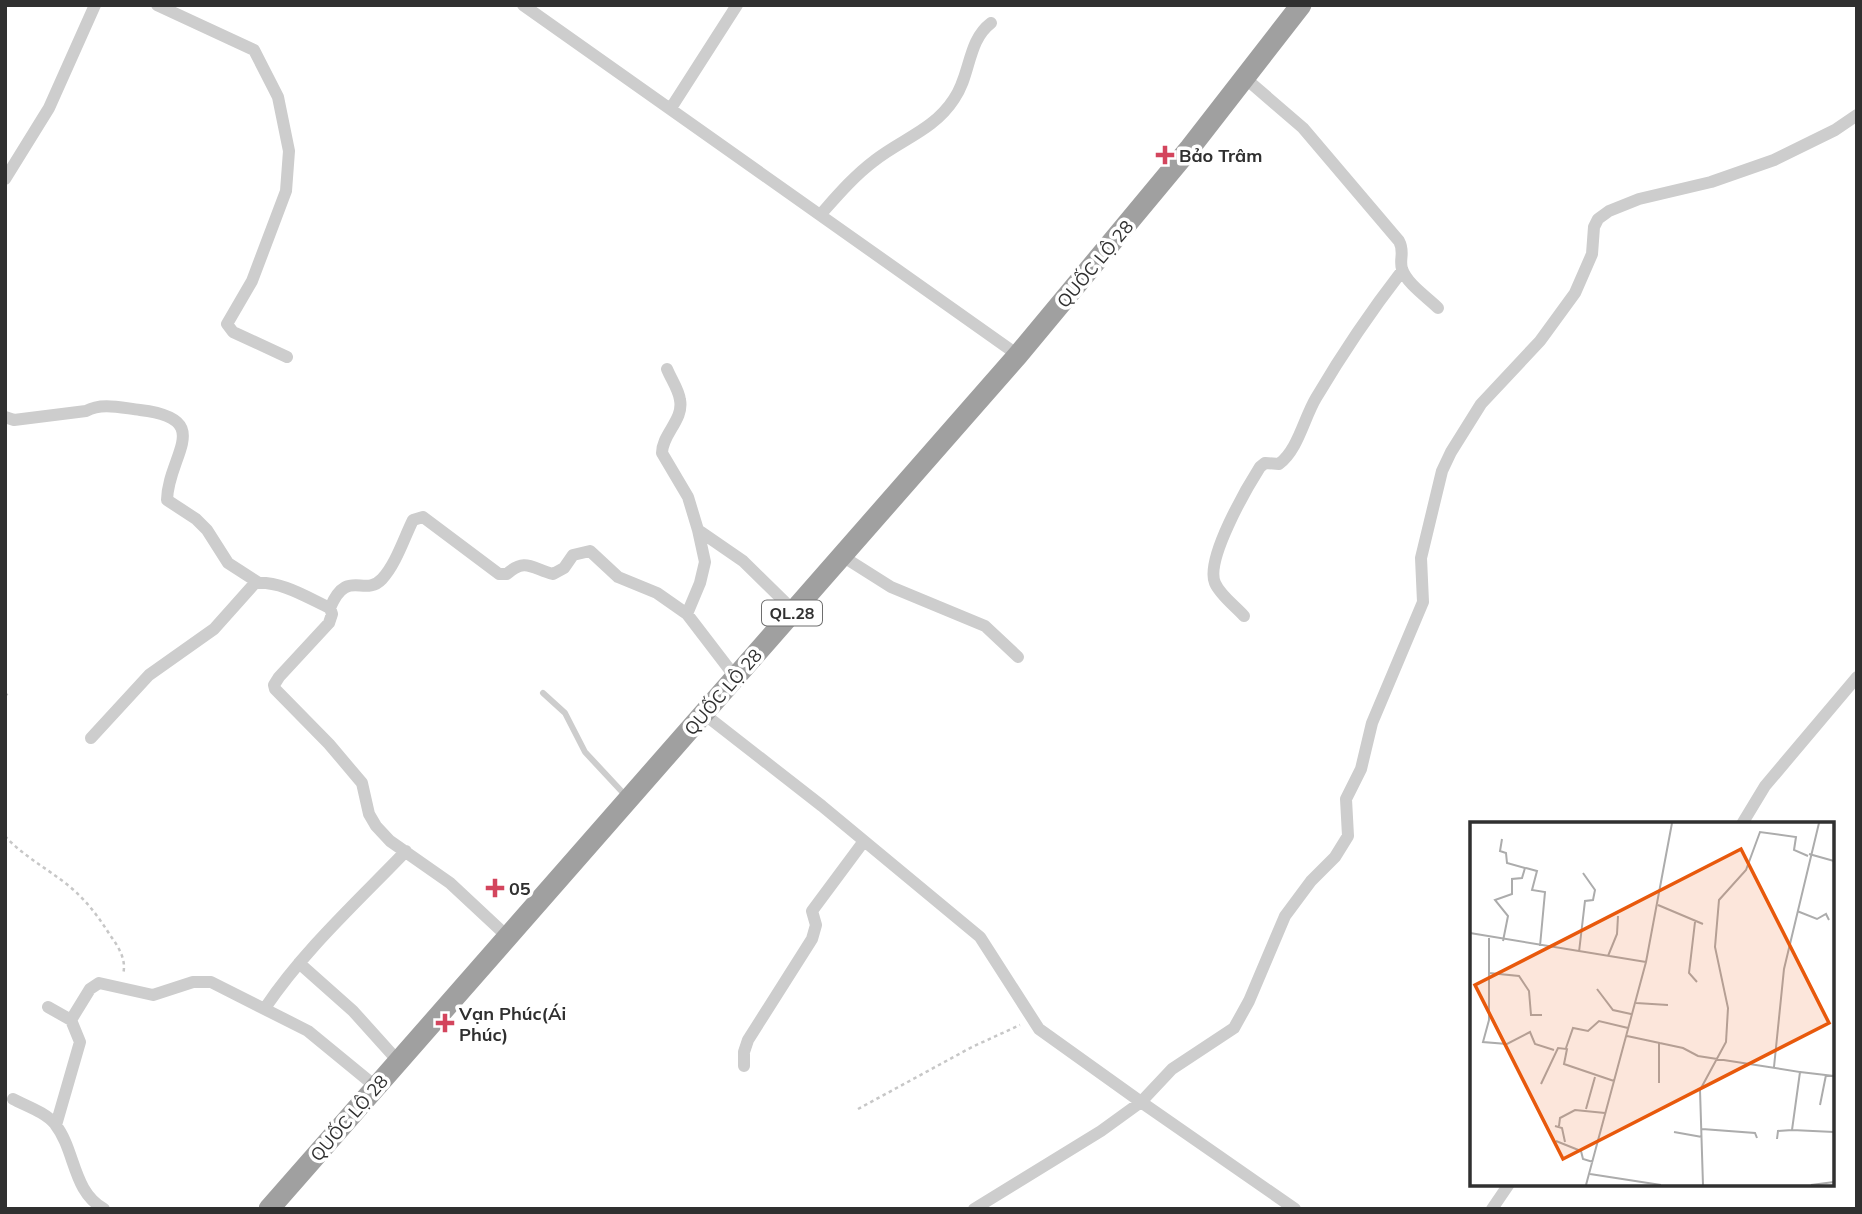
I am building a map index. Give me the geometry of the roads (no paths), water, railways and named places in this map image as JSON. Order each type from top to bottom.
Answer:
[{"type":"highway","name":"QUỐC LỘ 28","points":[[269,1209],[1018,355],[1122,231],[1301,5]]},
{"type":"street","points":[[5,179],[50,108],[95,5]]},
{"type":"street","points":[[157,5],[249,46],[258,56],[278,97],[289,151],[286,191],[252,281],[228,324],[233,331],[287,357]]},
{"type":"street","points":[[523,5],[1018,355]]},
{"type":"street","points":[[671,108],[737,5]]},
{"type":"street","points":[[821,214],[873,161],[935,123],[955,98],[964,80],[977,39],[981,31],[991,23]]},
{"type":"street","points":[[1245,78],[1303,128],[1399,242],[1402,247],[1402,271],[1438,308]]},
{"type":"street","points":[[974,1209],[1101,1131],[1140,1102],[1172,1069],[1234,1028],[1249,1001],[1285,916],[1304,890],[1344,846],[1349,829],[1345,813],[1346,799],[1361,769],[1372,723],[1423,602],[1422,558],[1442,471],[1482,404],[1540,341],[1575,293],[1592,254],[1594,227],[1598,219],[1609,211],[1639,199],[1711,182],[1774,160],[1835,130],[1857,115]]},
{"type":"street","points":[[1244,616],[1216,587],[1213,578],[1213,562],[1221,541],[1260,467],[1265,463],[1279,464],[1289,454],[1315,400],[1402,271]]},
{"type":"street","points":[[667,369],[681,403],[664,440],[662,453],[688,496],[705,562],[700,583],[687,614]]},
{"type":"street","points":[[5,417],[14,420],[86,411],[96,405],[149,411],[177,419],[182,427],[182,441],[167,488],[167,500],[207,530],[228,563],[258,583]]},
{"type":"street","points":[[508,937],[450,883],[390,841],[372,821],[364,788],[352,771],[275,689],[279,677],[329,623],[332,614],[330,608],[343,587],[351,584],[371,585],[381,580],[413,520],[423,517],[499,574],[507,574],[515,566],[527,564],[539,571],[553,574],[564,568],[573,555],[590,551],[618,577],[657,593],[687,614],[736,678]]},
{"type":"street","points":[[698,530],[743,561],[794,611]]},
{"type":"street","points":[[842,556],[891,587],[985,626],[1018,657]]},
{"type":"street","points":[[91,738],[149,676],[214,629],[255,583],[266,582],[282,586],[330,608]]},
{"type":"street","points":[[1743,822],[1765,786],[1857,677]]},
{"type":"street","points":[[704,714],[980,937],[1039,1028],[1140,1102],[1295,1209]]},
{"type":"street","points":[[744,1066],[744,1052],[748,1040],[812,939],[816,925],[813,911],[864,841]]},
{"type":"street","points":[[265,1008],[285,978],[406,852]]},
{"type":"street","points":[[299,963],[353,1011],[398,1061]]},
{"type":"street","points":[[71,1020],[93,985],[108,983],[153,995],[206,980],[265,1008],[319,1039],[375,1086]]},
{"type":"street","points":[[48,1007],[71,1020],[80,1042],[55,1125]]},
{"type":"street","points":[[13,1099],[42,1114],[55,1125],[68,1148],[85,1193],[104,1209]]},
{"type":"street","points":[[1492,1209],[1508,1186]]},
{"type":"lane","points":[[543,693],[565,713],[585,752],[629,799]]},
{"type":"place","name":"Bảo Trâm","points":[[1165,155]]},
{"type":"place","name":"05","points":[[495,888]]},
{"type":"place","name":"Vạn Phúc(Ái Phúc)","points":[[445,1023]]}]
